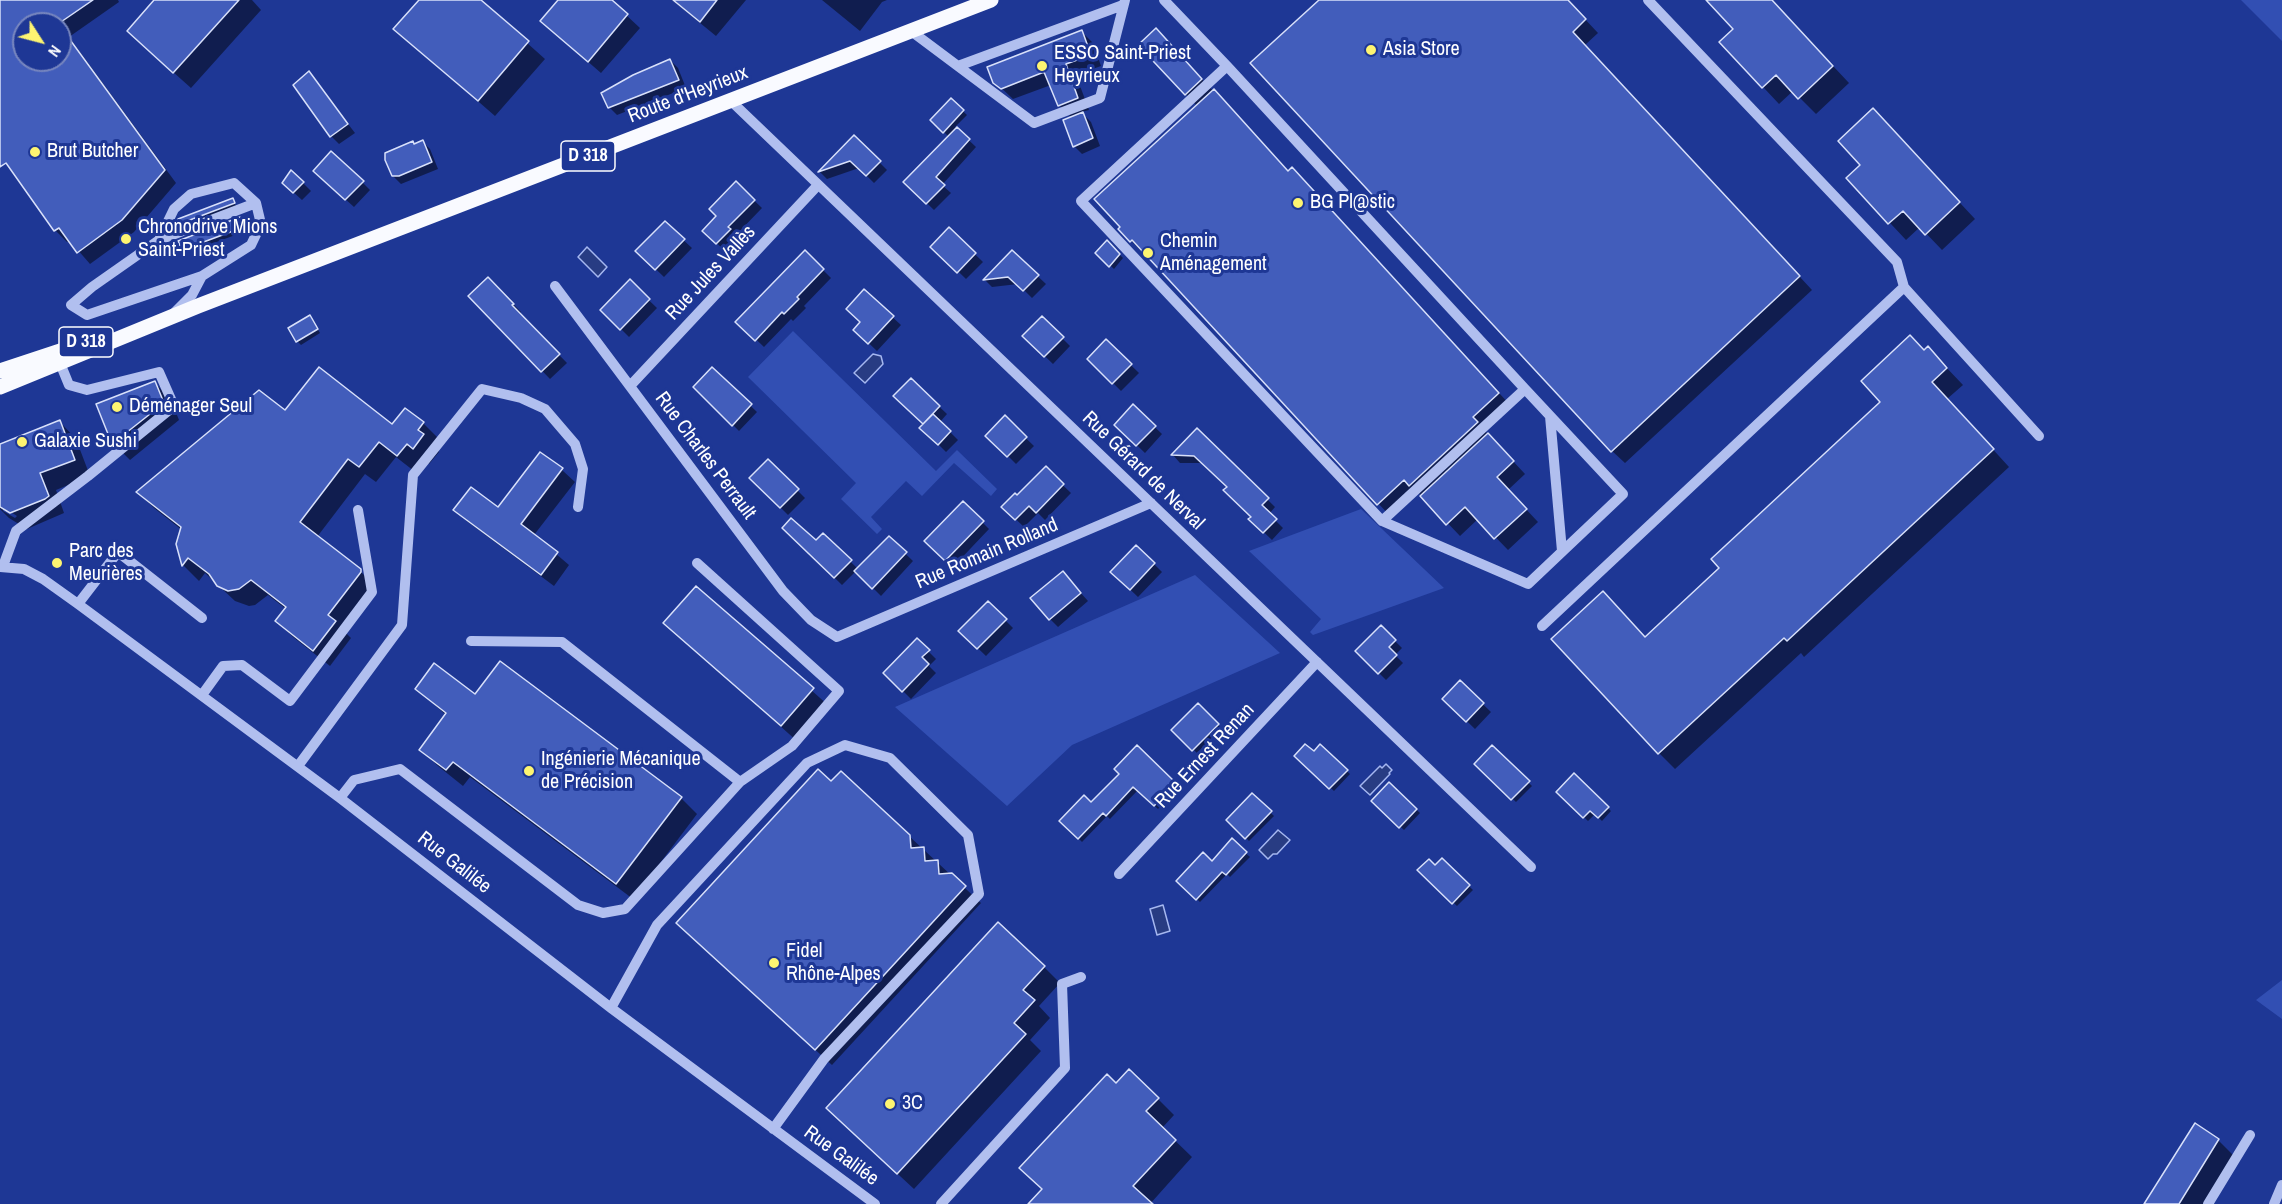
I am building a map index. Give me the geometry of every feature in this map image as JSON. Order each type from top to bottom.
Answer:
[{"type":"main road","name":"Route d'Heyrieux","points":[[0,387],[198,306],[991,0]]},
{"type":"main road","name":"Route d'Heyrieux","points":[[0,371],[198,306]]},
{"type":"street","points":[[1164,0],[1227,66],[1623,494],[1528,584],[1382,521],[1081,201],[1227,66]]},
{"type":"street","points":[[1648,0],[1897,262],[1904,287],[2039,436]]},
{"type":"street","points":[[911,31],[1034,123],[1100,98],[1124,2]]},
{"type":"street","points":[[958,66],[1124,2]]},
{"type":"street","name":"Rue Gérard de Nerval","points":[[731,101],[1531,867]]},
{"type":"street","points":[[159,240],[174,209],[191,194],[234,183],[256,203],[261,224],[251,244],[202,276],[87,315],[71,305],[92,287],[159,240],[256,203]]},
{"type":"street","name":"Rue Jules Vallès","points":[[630,386],[818,185]]},
{"type":"street","points":[[172,314],[192,294],[202,276]]},
{"type":"street","name":"Rue Charles Perrault","points":[[555,286],[783,591],[811,620],[837,637]]},
{"type":"street","points":[[1542,626],[1904,287]]},
{"type":"street","points":[[1,567],[16,531],[174,406],[159,372],[87,390],[69,385],[60,363]]},
{"type":"street","points":[[298,766],[402,625],[413,475],[482,389],[521,398],[545,409],[575,444],[583,469],[578,507]]},
{"type":"street","points":[[1382,521],[1526,389]]},
{"type":"street","points":[[1550,416],[1562,551]]},
{"type":"street","name":"Rue Romain Rolland","points":[[837,637],[1151,503]]},
{"type":"street","points":[[201,695],[223,666],[242,665],[290,701],[372,592],[358,510]]},
{"type":"street","points":[[78,604],[118,552],[202,618]]},
{"type":"street","points":[[340,798],[354,780],[400,769],[578,905],[603,913],[625,909],[740,782],[792,746],[839,692],[697,563]]},
{"type":"street","name":"Rue Galilée","points":[[1,567],[24,569],[78,604],[298,766],[611,1008],[875,1204]]},
{"type":"street","points":[[471,641],[562,642],[740,782]]},
{"type":"street","name":"Rue Ernest Renan","points":[[1119,874],[1317,662]]},
{"type":"street","points":[[611,1008],[657,925],[807,763],[845,744],[890,758],[968,835],[979,894],[824,1059],[773,1129]]},
{"type":"street","points":[[941,1204],[1065,1068],[1062,984],[1081,977]]},
{"type":"street","points":[[2208,1204],[2250,1135]]},
{"type":"shaded area","points":[[2241,0],[2282,0],[2282,41]]},
{"type":"shaded area","points":[[587,247],[607,267],[598,277],[578,257]]},
{"type":"shaded area","points":[[793,331],[936,471],[957,450],[997,489],[991,496],[954,463],[922,496],[906,481],[871,517],[882,529],[877,534],[841,499],[856,483],[748,377]]},
{"type":"shaded area","points":[[873,354],[881,356],[883,364],[865,383],[854,373]]},
{"type":"shaded area","points":[[1361,509],[1444,588],[1313,635],[1310,632],[1321,619],[1249,551]]},
{"type":"shaded area","points":[[1195,575],[1280,653],[1072,745],[1007,806],[895,707]]},
{"type":"shaded area","points":[[1386,764],[1392,770],[1390,774],[1370,795],[1360,786],[1380,766],[1382,768]]},
{"type":"shaded area","points":[[1278,830],[1290,840],[1277,854],[1273,854],[1268,859],[1259,850]]},
{"type":"shaded area","points":[[1163,905],[1170,931],[1157,935],[1150,909]]},
{"type":"shaded area","points":[[2282,980],[2282,1019],[2256,1000]]},
{"type":"building","points":[[0,0],[93,0],[72,14],[72,12],[12,12],[12,72],[72,72],[72,42],[165,170],[122,220],[77,253],[59,228],[54,231],[6,163],[0,167]]},
{"type":"building","points":[[154,0],[239,0],[173,73],[127,31]]},
{"type":"building","points":[[419,0],[481,0],[529,41],[478,101],[393,29]]},
{"type":"building","points":[[558,0],[612,0],[628,14],[588,62],[540,21]]},
{"type":"building","points":[[673,0],[717,0],[700,22]]},
{"type":"building","points":[[1319,0],[1568,0],[1586,19],[1573,32],[1800,276],[1611,452],[1250,63]]},
{"type":"building","points":[[1706,0],[1772,0],[1833,66],[1798,99],[1776,75],[1762,88],[1719,42],[1733,29]]},
{"type":"building","points":[[1156,28],[1202,79],[1185,95],[1138,45]]},
{"type":"building","points":[[1082,30],[1091,55],[1066,64],[1078,98],[1058,106],[1044,72],[1001,89],[993,83],[987,67]]},
{"type":"building","points":[[670,59],[679,80],[608,108],[601,93],[633,75]]},
{"type":"building","points":[[309,71],[348,124],[330,137],[293,85]]},
{"type":"building","points":[[1214,89],[1288,171],[1292,167],[1499,393],[1473,417],[1478,422],[1409,486],[1404,480],[1377,505],[1132,240],[1130,242],[1118,229],[1120,227],[1094,199]]},
{"type":"building","points":[[951,98],[964,110],[943,133],[930,120]]},
{"type":"building","points":[[1873,108],[1960,202],[1925,235],[1903,211],[1888,224],[1846,178],[1860,165],[1838,141]]},
{"type":"building","points":[[1083,112],[1093,138],[1073,147],[1063,120]]},
{"type":"building","points":[[957,127],[970,139],[936,177],[945,185],[926,204],[903,182]]},
{"type":"building","points":[[854,135],[881,161],[866,176],[850,161],[818,172]]},
{"type":"building","points":[[423,140],[432,162],[399,176],[392,176],[385,160],[385,153],[413,141],[414,144]]},
{"type":"building","points":[[331,151],[364,181],[345,200],[313,171]]},
{"type":"building","points":[[291,170],[304,182],[293,193],[282,183]]},
{"type":"building","points":[[736,181],[755,200],[728,227],[731,229],[716,244],[702,231],[716,216],[709,209]]},
{"type":"building","points":[[233,198],[235,203],[174,226],[178,219]]},
{"type":"building","points":[[240,217],[244,227],[182,250],[178,241]]},
{"type":"building","points":[[665,221],[685,239],[655,270],[635,251]]},
{"type":"building","points":[[949,227],[976,253],[957,273],[930,247]]},
{"type":"building","points":[[1107,240],[1120,254],[1109,267],[1095,253]]},
{"type":"building","points":[[805,250],[824,269],[797,297],[799,299],[784,314],[782,312],[755,341],[735,322]]},
{"type":"building","points":[[1012,250],[1039,275],[1023,291],[1008,277],[983,280]]},
{"type":"building","points":[[488,277],[560,354],[541,372],[468,296]]},
{"type":"building","points":[[630,279],[650,299],[620,330],[600,310]]},
{"type":"building","points":[[864,289],[894,316],[868,344],[853,330],[860,322],[846,309]]},
{"type":"building","points":[[310,315],[318,329],[296,342],[288,328]]},
{"type":"building","points":[[1042,316],[1064,337],[1044,357],[1022,336]]},
{"type":"building","points":[[1910,335],[1924,350],[1928,346],[1947,368],[1932,382],[1994,449],[1787,641],[1784,638],[1658,754],[1551,639],[1603,591],[1645,637],[1719,568],[1711,559],[1880,402],[1861,381]]},
{"type":"building","points":[[1106,339],[1132,364],[1112,384],[1087,359]]},
{"type":"building","points":[[319,367],[392,424],[405,408],[424,422],[418,430],[424,434],[413,449],[407,444],[397,456],[379,442],[359,467],[348,459],[300,522],[361,569],[328,615],[336,621],[313,651],[275,621],[286,607],[251,580],[239,589],[228,591],[217,586],[209,574],[188,558],[182,566],[176,544],[181,527],[136,492],[259,390],[285,410]]},
{"type":"building","points":[[712,367],[752,404],[732,426],[693,387]]},
{"type":"building","points":[[911,378],[940,406],[923,424],[893,396]]},
{"type":"building","points":[[155,381],[164,403],[112,444],[96,404]]},
{"type":"building","points":[[1133,404],[1156,426],[1136,446],[1114,425]]},
{"type":"building","points":[[933,414],[951,431],[938,445],[919,428]]},
{"type":"building","points":[[1005,415],[1027,437],[1007,457],[985,436]]},
{"type":"building","points":[[60,420],[75,460],[40,473],[49,496],[45,499],[10,513],[0,507],[0,444]]},
{"type":"building","points":[[1197,428],[1269,498],[1262,505],[1277,519],[1263,533],[1248,519],[1251,517],[1223,490],[1227,487],[1194,456],[1171,455]]},
{"type":"building","points":[[1488,433],[1514,461],[1497,477],[1527,509],[1494,539],[1465,507],[1446,525],[1420,496]]},
{"type":"building","points":[[540,452],[563,468],[521,524],[558,552],[541,575],[453,510],[471,487],[498,507]]},
{"type":"building","points":[[768,459],[799,489],[780,508],[749,478]]},
{"type":"building","points":[[1046,466],[1064,484],[1036,513],[1029,506],[1015,520],[1001,507],[1015,493],[1017,495]]},
{"type":"building","points":[[963,501],[984,521],[945,561],[924,541]]},
{"type":"building","points":[[791,518],[816,540],[823,533],[852,560],[834,578],[782,528]]},
{"type":"building","points":[[889,536],[907,552],[872,589],[854,571]]},
{"type":"building","points":[[1136,545],[1155,563],[1130,590],[1110,572]]},
{"type":"building","points":[[1063,571],[1081,593],[1049,620],[1030,598]]},
{"type":"building","points":[[696,586],[814,688],[781,726],[663,623]]},
{"type":"building","points":[[988,601],[1007,619],[977,649],[958,631]]},
{"type":"building","points":[[1381,625],[1396,640],[1389,647],[1397,655],[1378,674],[1355,651]]},
{"type":"building","points":[[917,638],[930,650],[922,657],[929,664],[902,692],[883,673]]},
{"type":"building","points":[[500,661],[682,797],[616,884],[453,762],[446,770],[419,750],[446,713],[415,689],[434,663],[475,694]]},
{"type":"building","points":[[1460,680],[1484,703],[1466,722],[1442,699]]},
{"type":"building","points":[[1198,703],[1219,724],[1192,751],[1171,730]]},
{"type":"building","points":[[1305,744],[1314,751],[1320,744],[1348,770],[1329,789],[1294,756]]},
{"type":"building","points":[[1137,745],[1176,783],[1154,806],[1133,787],[1106,816],[1103,813],[1078,839],[1059,821],[1084,795],[1091,802],[1119,774],[1114,769]]},
{"type":"building","points":[[1492,745],[1530,781],[1511,800],[1474,764]]},
{"type":"building","points":[[818,769],[831,781],[841,771],[910,835],[911,848],[924,847],[925,861],[938,860],[939,874],[952,873],[966,886],[815,1050],[676,923]]},
{"type":"building","points":[[1574,773],[1609,807],[1598,818],[1590,811],[1583,818],[1556,792]]},
{"type":"building","points":[[1389,782],[1417,809],[1399,828],[1371,801]]},
{"type":"building","points":[[1252,793],[1272,811],[1245,839],[1226,820]]},
{"type":"building","points":[[1232,838],[1247,852],[1226,875],[1222,872],[1196,900],[1176,881],[1203,852],[1212,861]]},
{"type":"building","points":[[1442,858],[1470,885],[1452,904],[1417,870],[1429,859],[1435,865]]},
{"type":"building","points":[[998,922],[1045,966],[1023,990],[1035,1000],[1014,1023],[1026,1034],[897,1174],[826,1108]]},
{"type":"building","points":[[1129,1069],[1159,1098],[1146,1111],[1176,1140],[1133,1186],[1153,1204],[1028,1204],[1042,1189],[1019,1168],[1107,1074],[1116,1083]]},
{"type":"building","points":[[2195,1123],[2219,1139],[2179,1204],[2144,1204]]},
{"type":"place","name":"Asia Store","points":[[1371,50]]},
{"type":"place","name":"ESSO Saint-Priest Heyrieux","points":[[1042,66]]},
{"type":"place","name":"Brut Butcher","points":[[35,152]]},
{"type":"place","name":"BG Pl@stic","points":[[1298,203]]},
{"type":"place","name":"Chronodrive Mions Saint-Priest","points":[[126,239]]},
{"type":"place","name":"Chemin Aménagement","points":[[1148,253]]},
{"type":"place","name":"Déménager Seul","points":[[117,407]]},
{"type":"place","name":"Galaxie Sushi","points":[[22,442]]},
{"type":"place","name":"Parc des Meurières","points":[[57,563]]},
{"type":"place","name":"Ingénierie Mécanique de Précision","points":[[529,771]]},
{"type":"place","name":"Fidel Rhône-Alpes","points":[[774,963]]},
{"type":"place","name":"3C","points":[[890,1104]]}]
